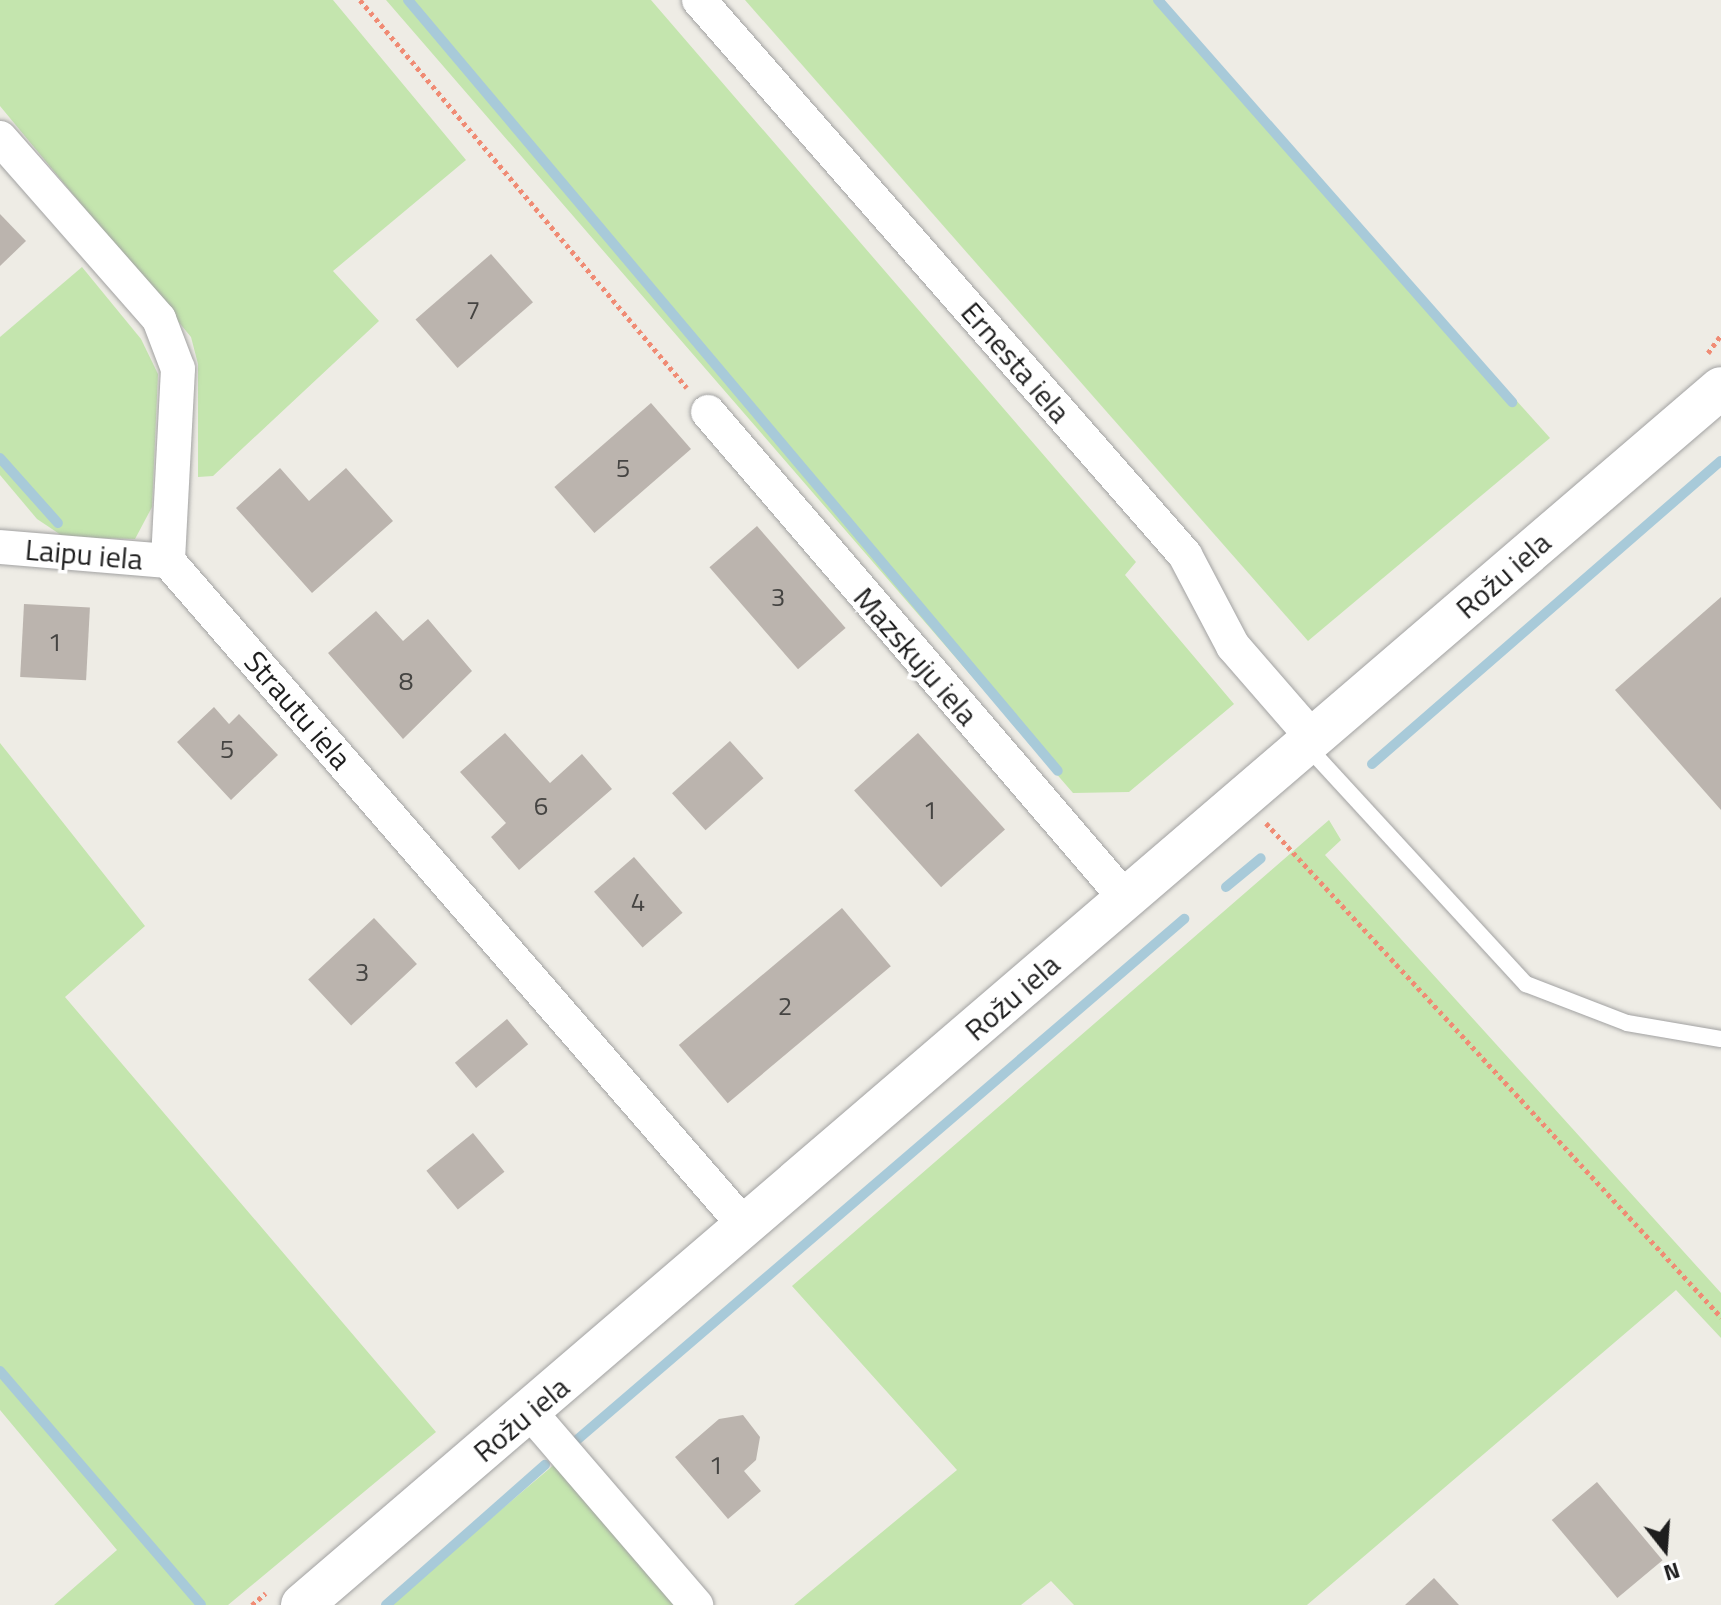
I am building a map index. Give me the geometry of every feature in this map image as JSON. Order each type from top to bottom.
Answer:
[{"type":"street","name":"Ernesta iela","points":[[699,0],[1185,555],[1233,646],[1309,741]]},
{"type":"street","points":[[0,138],[159,319],[178,369],[168,561]]},
{"type":"street","name":"Rožu iela","points":[[302,1605],[1721,388]]},
{"type":"street","name":"Mazskuju iela","points":[[708,412],[1126,899]]},
{"type":"street","name":"Laipu iela","points":[[0,547],[168,561]]},
{"type":"street","name":"Strautu iela","points":[[168,561],[746,1227]]},
{"type":"street","points":[[530,1412],[696,1605]]},
{"type":"lane","points":[[1309,741],[1526,984],[1627,1023],[1721,1039]]},
{"type":"path","points":[[360,0],[708,412]]},
{"type":"path","points":[[1243,798],[1721,1317]]},
{"type":"green space","points":[[0,0],[333,0],[466,160],[333,271],[379,321],[213,476],[198,477],[198,364],[191,337],[0,106]]},
{"type":"green space","points":[[386,0],[651,0],[1136,562],[1125,575],[1234,704],[1129,792],[1073,793]]},
{"type":"green space","points":[[745,0],[1156,0],[1550,438],[1308,641]]},
{"type":"green space","points":[[82,267],[141,339],[158,374],[152,507],[135,539],[64,537],[37,519],[0,475],[0,337]]},
{"type":"green space","points":[[0,743],[145,926],[65,997],[436,1432],[228,1605],[54,1605],[117,1550],[0,1410]]},
{"type":"green space","points":[[1329,820],[1341,840],[1325,855],[1721,1293],[1721,1338],[1676,1290],[1307,1605],[1074,1605],[1051,1581],[1021,1605],[794,1605],[957,1470],[792,1286]]},
{"type":"green space","points":[[556,1463],[679,1605],[389,1605]]},
{"type":"building","points":[[0,214],[26,241],[0,266]]},
{"type":"building","points":[[491,254],[533,302],[458,368],[416,320]]},
{"type":"building","points":[[651,403],[691,449],[594,533],[554,487]]},
{"type":"building","points":[[280,468],[309,501],[346,468],[393,521],[312,593],[236,508]]},
{"type":"building","points":[[757,526],[846,628],[798,669],[709,567]]},
{"type":"building","points":[[1721,597],[1721,810],[1615,690]]},
{"type":"building","points":[[24,604],[90,607],[86,680],[20,677]]},
{"type":"building","points":[[376,611],[403,641],[428,619],[472,671],[403,739],[328,653]]},
{"type":"building","points":[[214,707],[229,724],[239,714],[278,755],[231,800],[177,742]]},
{"type":"building","points":[[505,733],[550,783],[582,754],[612,789],[519,870],[491,837],[506,823],[460,772]]},
{"type":"building","points":[[918,733],[1005,830],[941,887],[854,791]]},
{"type":"building","points":[[730,741],[763,778],[705,830],[672,793]]},
{"type":"building","points":[[634,857],[683,913],[643,948],[594,892]]},
{"type":"building","points":[[842,908],[891,966],[728,1103],[679,1045]]},
{"type":"building","points":[[374,918],[417,964],[351,1025],[308,979]]},
{"type":"building","points":[[507,1019],[528,1044],[476,1088],[455,1063]]},
{"type":"building","points":[[473,1133],[504,1172],[458,1210],[426,1171]]},
{"type":"building","points":[[743,1415],[760,1437],[756,1460],[744,1471],[761,1491],[728,1519],[675,1457],[719,1419]]},
{"type":"building","points":[[1597,1482],[1663,1560],[1617,1598],[1552,1520]]},
{"type":"building","points":[[1434,1578],[1459,1605],[1405,1605]]},
{"type":"waterway","points":[[408,0],[1058,771]]},
{"type":"waterway","points":[[1158,0],[1512,402]]},
{"type":"waterway","points":[[0,458],[58,523]]},
{"type":"waterway","points":[[1372,764],[1721,461]]},
{"type":"waterway","points":[[1226,887],[1261,858]]},
{"type":"waterway","points":[[578,1439],[1184,919]]},
{"type":"waterway","points":[[0,1371],[201,1605]]},
{"type":"waterway","points":[[386,1605],[545,1465]]}]
